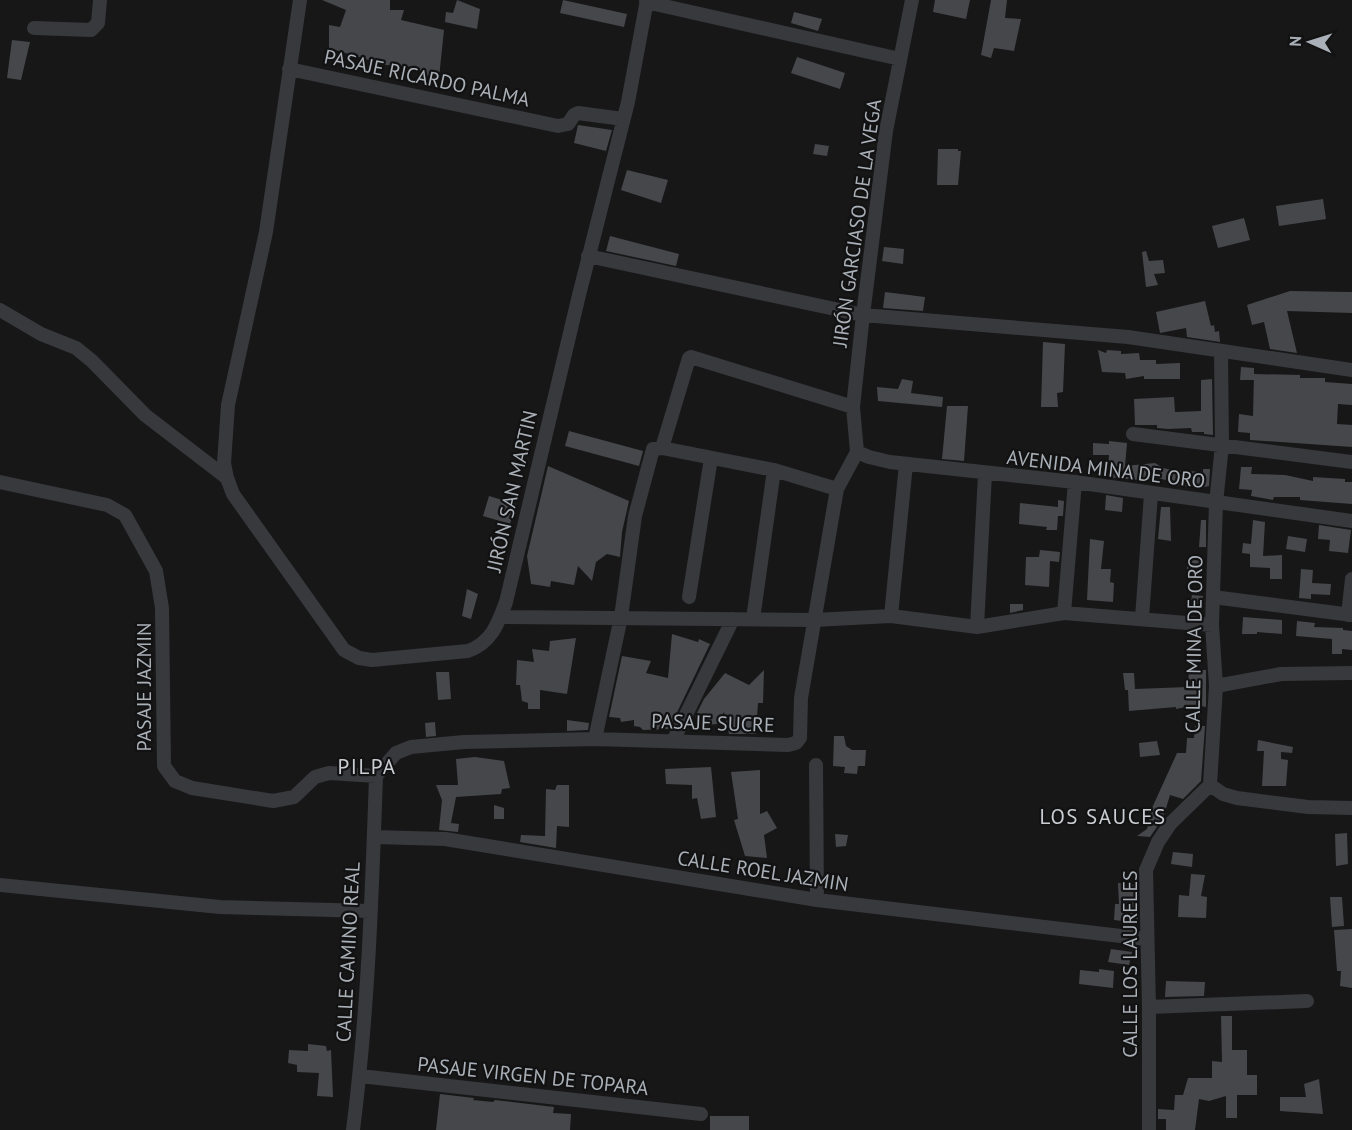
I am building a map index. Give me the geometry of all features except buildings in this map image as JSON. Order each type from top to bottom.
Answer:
[{"type":"street","points":[[34,28],[91,30],[98,23],[100,0]]},
{"type":"street","points":[[227,478],[224,463],[228,405],[266,232],[300,0]]},
{"type":"street","name":"JIRÓN GARCIASO DE LA VEGA","points":[[857,452],[853,407],[863,315],[886,131],[912,0]]},
{"type":"street","points":[[646,1],[900,59]]},
{"type":"street","name":"JIRÓN SAN MARTIN","points":[[227,478],[233,494],[344,650],[359,658],[372,660],[468,651],[480,647],[492,634],[506,602],[623,119],[646,1]]},
{"type":"street","name":"PASAJE RICARDO PALMA","points":[[289,69],[558,126],[568,124],[574,115],[578,114],[623,119]]},
{"type":"street","points":[[588,256],[863,315],[1128,337],[1352,370]]},
{"type":"street","points":[[0,310],[41,334],[75,348],[145,415],[227,478]]},
{"type":"street","name":"CALLE MINA DE ORO","points":[[1210,784],[1216,686],[1212,625],[1216,503],[1222,445],[1221,351]]},
{"type":"street","points":[[662,448],[691,357],[853,407]]},
{"type":"street","points":[[1134,434],[1352,462]]},
{"type":"street","points":[[595,739],[621,617],[635,516],[653,449],[662,448],[774,470],[837,489]]},
{"type":"street","name":"AVENIDA MINA DE ORO","points":[[857,452],[869,457],[906,464],[1075,482],[1352,521]]},
{"type":"street","name":"PASAJE SUCRE","points":[[376,776],[396,753],[411,747],[464,742],[595,739],[788,745],[796,742],[800,738],[801,698],[837,489],[857,452]]},
{"type":"street","points":[[689,597],[711,458]]},
{"type":"street","points":[[891,616],[906,464]]},
{"type":"street","points":[[753,619],[774,470]]},
{"type":"street","points":[[977,627],[985,474]]},
{"type":"street","name":"PASAJE JAZMIN","points":[[0,482],[107,505],[125,515],[156,571],[162,609],[164,766],[175,781],[192,788],[273,801],[294,797],[315,777],[329,773],[376,776]]},
{"type":"street","points":[[1064,613],[1075,482]]},
{"type":"street","points":[[1142,618],[1152,494]]},
{"type":"street","points":[[1213,597],[1350,615],[1352,579]]},
{"type":"street","points":[[501,617],[814,620],[891,616],[977,627],[1064,613],[1212,625]]},
{"type":"street","points":[[673,741],[733,619]]},
{"type":"street","points":[[1216,686],[1281,674],[1352,674]]},
{"type":"street","points":[[816,765],[818,900]]},
{"type":"street","name":"CALLE CAMINO REAL","points":[[353,1130],[360,1076],[371,911],[376,776]]},
{"type":"street","points":[[1210,784],[1223,794],[1237,798],[1308,807],[1352,808]]},
{"type":"street","name":"CALLE LOS LAURELES","points":[[1149,1130],[1146,870],[1150,857],[1170,824],[1210,784]]},
{"type":"street","name":"CALLE ROEL JAZMIN","points":[[374,837],[446,839],[818,900],[1146,939]]},
{"type":"street","points":[[0,885],[220,907],[371,911]]},
{"type":"street","points":[[1149,1006],[1307,1001]]},
{"type":"street","name":"PASAJE VIRGEN DE TOPARA","points":[[360,1076],[701,1114]]},
{"type":"district","name":"PILPA","points":[[367,767]]},
{"type":"district","name":"LOS SAUCES","points":[[1103,817]]}]
